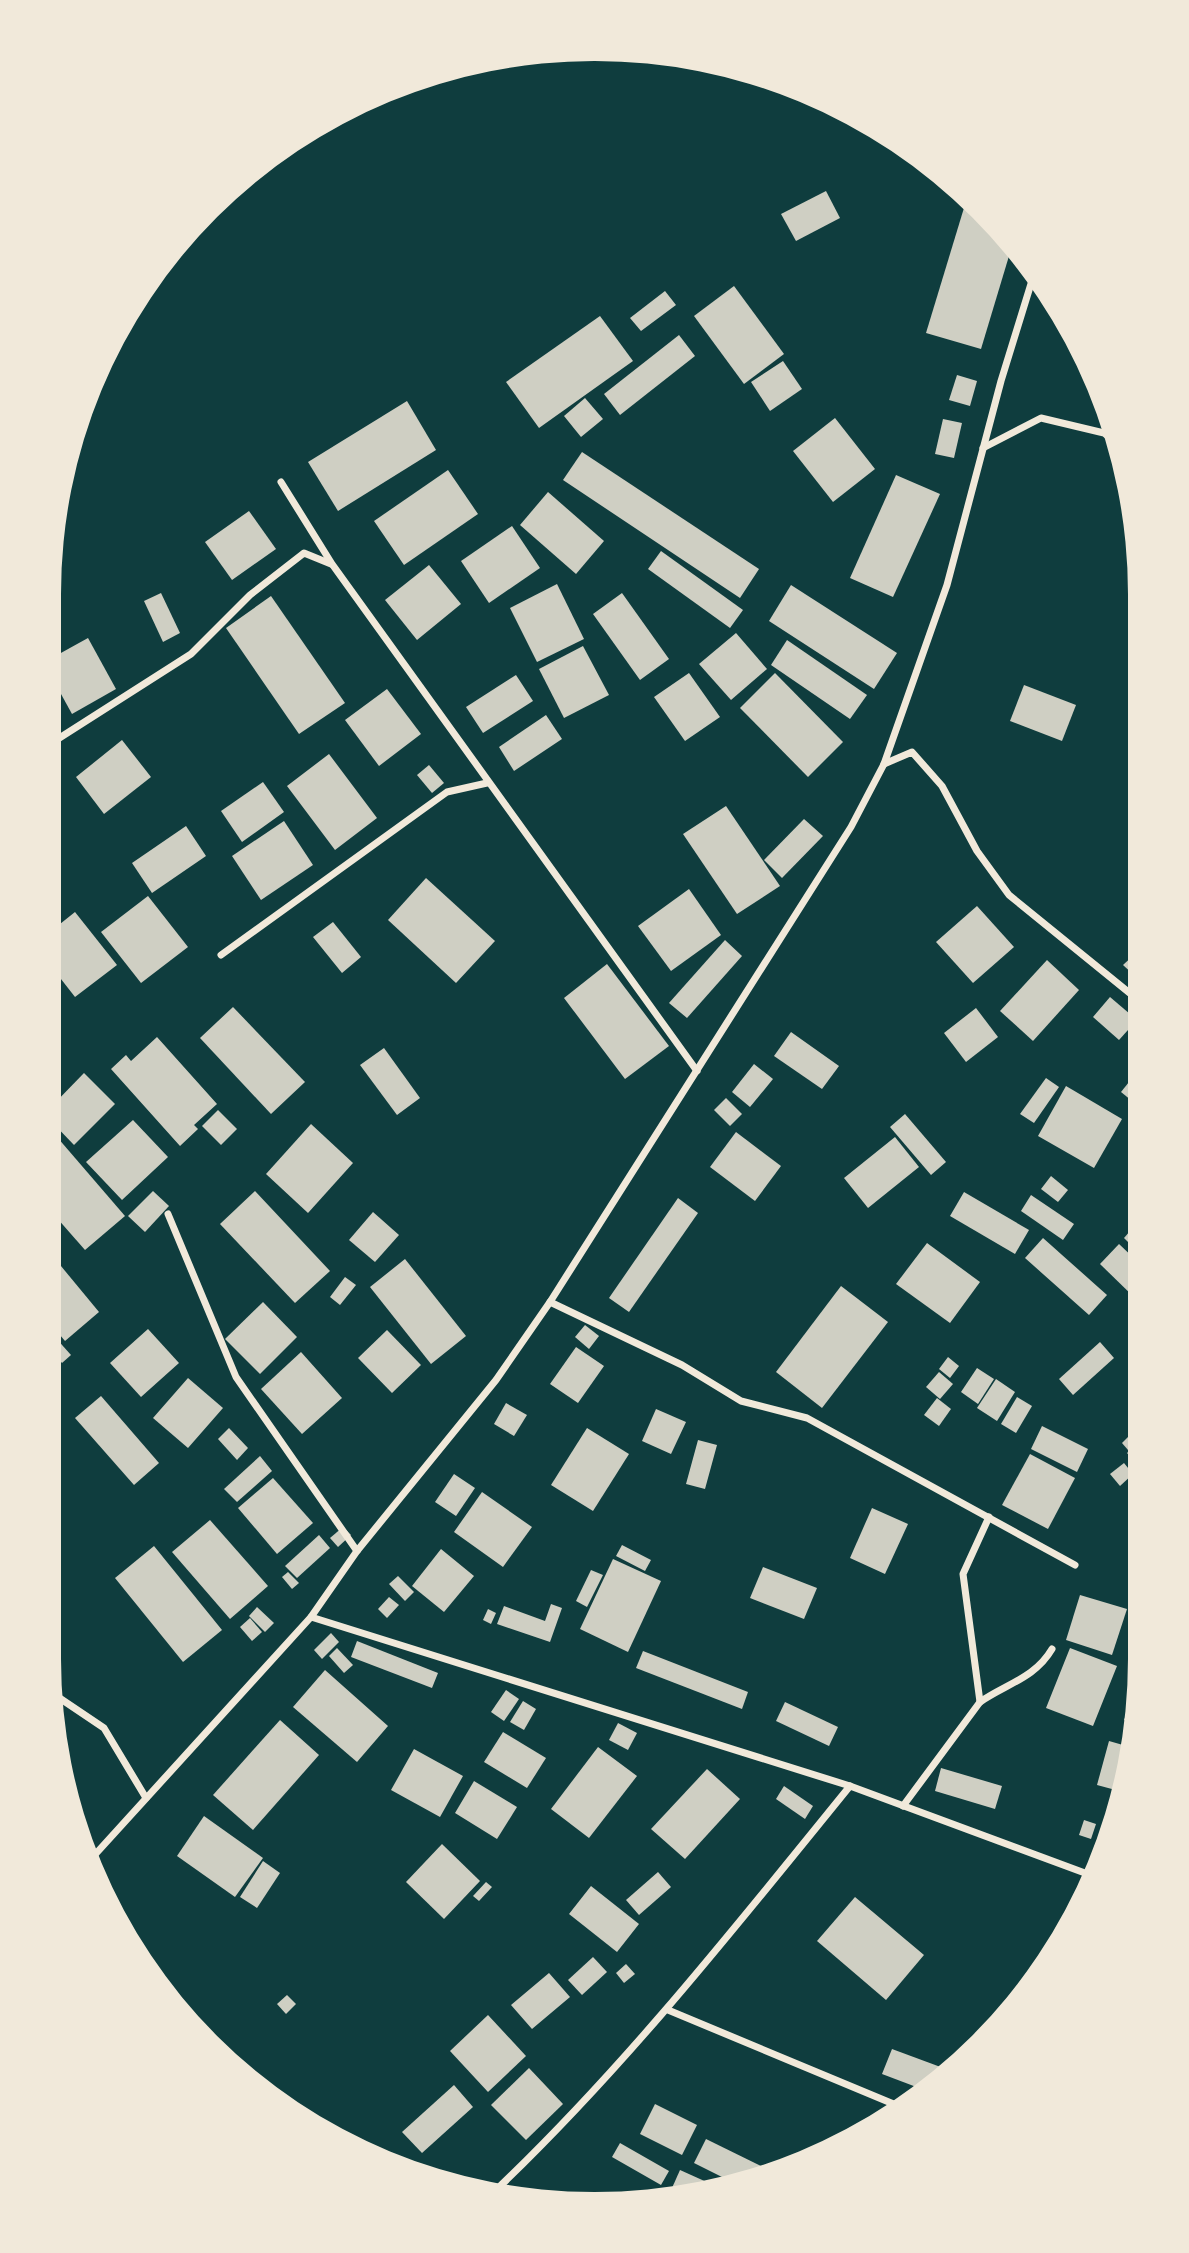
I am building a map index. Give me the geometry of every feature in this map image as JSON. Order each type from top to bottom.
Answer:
[{"type":"street","points":[[98,1852],[311,1617],[357,1551],[496,1380],[550,1301],[851,827],[884,764],[947,585],[1030,287]]},
{"type":"street","points":[[984,449],[1041,418],[1102,433]]},
{"type":"street","points":[[281,482],[332,564],[487,783],[697,1071]]},
{"type":"street","points":[[61,737],[191,654],[250,596],[304,553],[332,564]]},
{"type":"street","points":[[884,764],[912,752],[942,786],[977,851],[1009,895],[1128,992]]},
{"type":"street","points":[[221,955],[447,792],[487,783]]},
{"type":"street","points":[[168,1214],[236,1377],[357,1551]]},
{"type":"street","points":[[550,1301],[682,1366],[741,1401],[807,1418],[1075,1565]]},
{"type":"street","points":[[979,1702],[975,1652],[963,1574],[989,1517]]},
{"type":"street","points":[[311,1617],[850,1786],[1083,1871]]},
{"type":"street","points":[[903,1806],[979,1702],[1007,1684],[1028,1678],[1052,1649]]},
{"type":"street","points":[[63,1700],[104,1728],[146,1798]]},
{"type":"street","points":[[502,2184],[668,2010],[850,1786]]},
{"type":"street","points":[[668,2010],[890,2103]]},
{"type":"building","points":[[826,191],[840,218],[796,241],[781,214]]},
{"type":"building","points":[[964,209],[1008,259],[981,349],[926,333]]},
{"type":"building","points":[[734,286],[784,354],[744,384],[694,316]]},
{"type":"building","points":[[665,291],[676,305],[641,331],[630,318]]},
{"type":"building","points":[[600,316],[633,361],[539,428],[506,382]]},
{"type":"building","points":[[679,335],[695,356],[620,415],[604,394]]},
{"type":"building","points":[[783,361],[802,389],[770,411],[751,382]]},
{"type":"building","points":[[957,375],[977,381],[970,406],[949,400]]},
{"type":"building","points":[[585,398],[603,419],[581,437],[564,416]]},
{"type":"building","points":[[407,401],[436,450],[338,511],[308,462]]},
{"type":"building","points":[[835,418],[875,469],[833,502],[793,451]]},
{"type":"building","points":[[943,419],[962,423],[954,458],[935,454]]},
{"type":"building","points":[[582,452],[759,569],[740,598],[563,480]]},
{"type":"building","points":[[448,470],[478,514],[404,565],[374,521]]},
{"type":"building","points":[[896,475],[940,494],[893,597],[850,578]]},
{"type":"building","points":[[548,492],[604,541],[576,574],[520,525]]},
{"type":"building","points":[[249,511],[276,549],[232,580],[205,542]]},
{"type":"building","points":[[512,526],[540,568],[489,603],[461,561]]},
{"type":"building","points":[[661,551],[743,610],[730,628],[648,569]]},
{"type":"building","points":[[429,565],[461,604],[417,640],[385,600]]},
{"type":"building","points":[[557,584],[584,639],[537,662],[510,608]]},
{"type":"building","points":[[791,585],[897,653],[874,689],[769,621]]},
{"type":"building","points":[[161,593],[180,633],[163,642],[144,601]]},
{"type":"building","points":[[622,593],[669,659],[640,680],[593,614]]},
{"type":"building","points":[[271,596],[345,703],[299,734],[226,628]]},
{"type":"building","points":[[736,633],[767,669],[731,700],[699,664]]},
{"type":"building","points":[[88,638],[116,689],[72,714],[61,694],[61,653]]},
{"type":"building","points":[[787,640],[867,695],[850,719],[771,665]]},
{"type":"building","points":[[583,646],[609,695],[564,718],[539,669]]},
{"type":"building","points":[[689,673],[720,717],[685,741],[654,697]]},
{"type":"building","points":[[775,673],[843,742],[808,777],[740,708]]},
{"type":"building","points":[[516,675],[533,701],[483,733],[466,707]]},
{"type":"building","points":[[1024,685],[1076,705],[1062,741],[1010,721]]},
{"type":"building","points":[[387,689],[421,734],[379,766],[345,720]]},
{"type":"building","points":[[546,715],[562,739],[514,771],[499,747]]},
{"type":"building","points":[[122,740],[151,777],[104,814],[76,777]]},
{"type":"building","points":[[329,754],[377,818],[335,850],[287,786]]},
{"type":"building","points":[[429,765],[444,783],[432,793],[417,775]]},
{"type":"building","points":[[263,782],[284,812],[242,842],[221,811]]},
{"type":"building","points":[[726,806],[780,886],[737,914],[683,834]]},
{"type":"building","points":[[804,819],[823,836],[782,878],[764,860]]},
{"type":"building","points":[[284,821],[313,865],[261,900],[232,856]]},
{"type":"building","points":[[186,826],[206,856],[152,893],[132,863]]},
{"type":"building","points":[[426,878],[495,941],[456,983],[388,920]]},
{"type":"building","points":[[689,889],[721,935],[671,971],[638,926]]},
{"type":"building","points":[[148,896],[188,947],[141,983],[101,932]]},
{"type":"building","points":[[977,906],[1014,947],[973,983],[936,942]]},
{"type":"building","points":[[75,912],[117,965],[75,997],[61,979],[61,923]]},
{"type":"building","points":[[333,922],[361,957],[342,973],[313,937]]},
{"type":"building","points":[[725,940],[742,956],[687,1018],[669,1003]]},
{"type":"building","points":[[1047,960],[1079,990],[1033,1041],[1000,1011]]},
{"type":"building","points":[[607,964],[669,1046],[625,1079],[564,998]]},
{"type":"building","points":[[1110,997],[1128,1012],[1128,1030],[1119,1040],[1093,1017]]},
{"type":"building","points":[[233,1007],[305,1082],[271,1114],[200,1038]]},
{"type":"building","points":[[976,1008],[998,1037],[966,1062],[944,1033]]},
{"type":"building","points":[[791,1032],[839,1066],[822,1089],[774,1056]]},
{"type":"building","points":[[157,1037],[217,1104],[194,1125],[198,1129],[180,1146],[111,1069],[126,1055],[131,1061]]},
{"type":"building","points":[[384,1048],[420,1098],[397,1115],[360,1065]]},
{"type":"building","points":[[754,1064],[773,1079],[750,1107],[732,1092]]},
{"type":"building","points":[[84,1073],[115,1104],[74,1145],[61,1131],[61,1097]]},
{"type":"building","points":[[1046,1078],[1059,1087],[1034,1123],[1020,1114]]},
{"type":"building","points":[[1128,1083],[1128,1098],[1121,1092]]},
{"type":"building","points":[[1066,1086],[1122,1119],[1094,1168],[1038,1136]]},
{"type":"building","points":[[726,1098],[742,1114],[730,1126],[714,1110]]},
{"type":"building","points":[[218,1110],[237,1129],[221,1145],[202,1126]]},
{"type":"building","points":[[905,1114],[946,1162],[931,1175],[890,1127]]},
{"type":"building","points":[[133,1120],[168,1157],[122,1200],[86,1162]]},
{"type":"building","points":[[311,1124],[353,1163],[308,1213],[266,1174]]},
{"type":"building","points":[[736,1132],[781,1166],[755,1201],[710,1167]]},
{"type":"building","points":[[895,1137],[919,1167],[868,1208],[844,1178]]},
{"type":"building","points":[[61,1142],[125,1216],[85,1250],[61,1223]]},
{"type":"building","points":[[1051,1176],[1068,1190],[1058,1202],[1041,1189]]},
{"type":"building","points":[[153,1191],[169,1206],[145,1232],[128,1216]]},
{"type":"building","points":[[255,1191],[330,1271],[295,1303],[220,1224]]},
{"type":"building","points":[[964,1192],[1029,1230],[1015,1254],[950,1216]]},
{"type":"building","points":[[1031,1195],[1074,1224],[1063,1240],[1021,1211]]},
{"type":"building","points":[[678,1198],[698,1213],[629,1312],[609,1298]]},
{"type":"building","points":[[373,1212],[399,1235],[375,1262],[349,1240]]},
{"type":"building","points":[[1043,1238],[1107,1295],[1089,1315],[1025,1258]]},
{"type":"building","points":[[927,1243],[980,1282],[950,1323],[896,1284]]},
{"type":"building","points":[[1119,1244],[1128,1253],[1128,1291],[1100,1264]]},
{"type":"building","points":[[405,1259],[466,1336],[431,1364],[370,1287]]},
{"type":"building","points":[[61,1266],[99,1312],[65,1341],[61,1336]]},
{"type":"building","points":[[345,1277],[356,1285],[340,1305],[330,1297]]},
{"type":"building","points":[[841,1286],[888,1322],[822,1408],[776,1372]]},
{"type":"building","points":[[263,1302],[297,1337],[260,1374],[225,1339]]},
{"type":"building","points":[[585,1325],[599,1336],[589,1349],[575,1337]]},
{"type":"building","points":[[148,1329],[179,1363],[141,1397],[110,1363]]},
{"type":"building","points":[[387,1330],[421,1365],[392,1393],[358,1358]]},
{"type":"building","points":[[1100,1342],[1114,1358],[1073,1395],[1059,1379]]},
{"type":"building","points":[[61,1344],[71,1355],[61,1362]]},
{"type":"building","points":[[576,1347],[604,1366],[578,1403],[550,1384]]},
{"type":"building","points":[[301,1352],[342,1398],[302,1434],[261,1389]]},
{"type":"building","points":[[948,1357],[959,1366],[950,1378],[939,1369]]},
{"type":"building","points":[[977,1368],[994,1379],[978,1404],[961,1392]]},
{"type":"building","points":[[939,1372],[953,1384],[940,1399],[926,1387]]},
{"type":"building","points":[[188,1378],[223,1408],[188,1448],[153,1418]]},
{"type":"building","points":[[996,1379],[1015,1392],[997,1421],[977,1408]]},
{"type":"building","points":[[101,1396],[159,1463],[134,1485],[75,1418]]},
{"type":"building","points":[[1017,1397],[1032,1406],[1016,1433],[1001,1424]]},
{"type":"building","points":[[937,1398],[951,1409],[939,1426],[924,1415]]},
{"type":"building","points":[[506,1403],[527,1415],[514,1436],[494,1424]]},
{"type":"building","points":[[656,1409],[686,1422],[671,1454],[642,1441]]},
{"type":"building","points":[[1042,1426],[1088,1449],[1077,1472],[1031,1449]]},
{"type":"building","points":[[229,1428],[248,1448],[237,1460],[218,1439]]},
{"type":"building","points":[[587,1428],[629,1454],[593,1511],[551,1485]]},
{"type":"building","points":[[1128,1437],[1128,1450],[1122,1443]]},
{"type":"building","points":[[698,1440],[717,1445],[705,1489],[686,1484]]},
{"type":"building","points":[[1030,1454],[1075,1478],[1048,1529],[1002,1505]]},
{"type":"building","points":[[260,1456],[272,1471],[237,1502],[224,1489]]},
{"type":"building","points":[[1124,1463],[1128,1468],[1128,1479],[1120,1486],[1110,1474]]},
{"type":"building","points":[[454,1474],[475,1488],[456,1516],[435,1502]]},
{"type":"building","points":[[273,1478],[313,1523],[277,1554],[238,1508]]},
{"type":"building","points":[[482,1492],[532,1527],[503,1567],[454,1532]]},
{"type":"building","points":[[872,1508],[908,1524],[885,1574],[850,1558]]},
{"type":"building","points":[[210,1520],[268,1586],[230,1619],[172,1552]]},
{"type":"building","points":[[343,1527],[351,1535],[338,1547],[330,1538]]},
{"type":"building","points":[[319,1535],[330,1548],[297,1578],[285,1566]]},
{"type":"building","points":[[622,1545],[651,1560],[645,1571],[616,1556]]},
{"type":"building","points":[[154,1546],[222,1630],[183,1662],[115,1578]]},
{"type":"building","points":[[441,1549],[474,1576],[444,1612],[412,1586]]},
{"type":"building","points":[[613,1559],[661,1581],[628,1652],[580,1629]]},
{"type":"building","points":[[763,1567],[817,1588],[804,1619],[750,1598]]},
{"type":"building","points":[[591,1570],[603,1575],[587,1607],[576,1601]]},
{"type":"building","points":[[288,1572],[299,1583],[292,1589],[282,1577]]},
{"type":"building","points":[[398,1576],[414,1592],[405,1601],[389,1584]]},
{"type":"building","points":[[1080,1595],[1127,1609],[1112,1655],[1066,1640]]},
{"type":"building","points":[[389,1597],[399,1605],[387,1618],[378,1609]]},
{"type":"building","points":[[551,1604],[562,1608],[550,1642],[497,1624],[504,1606],[545,1621]]},
{"type":"building","points":[[257,1607],[274,1623],[265,1632],[249,1616]]},
{"type":"building","points":[[488,1609],[496,1613],[491,1624],[483,1620]]},
{"type":"building","points":[[250,1618],[262,1632],[252,1641],[240,1627]]},
{"type":"building","points":[[331,1633],[339,1642],[322,1659],[314,1650]]},
{"type":"building","points":[[357,1641],[438,1673],[432,1688],[351,1657]]},
{"type":"building","points":[[337,1648],[353,1665],[344,1673],[329,1656]]},
{"type":"building","points":[[1070,1648],[1117,1666],[1093,1726],[1046,1708]]},
{"type":"building","points":[[643,1651],[748,1692],[742,1709],[636,1668]]},
{"type":"building","points":[[325,1670],[388,1726],[357,1762],[293,1707]]},
{"type":"building","points":[[506,1690],[519,1699],[504,1721],[491,1712]]},
{"type":"building","points":[[523,1701],[536,1709],[524,1730],[510,1722]]},
{"type":"building","points":[[785,1702],[838,1727],[829,1746],[776,1721]]},
{"type":"building","points":[[280,1720],[319,1755],[253,1830],[213,1795]]},
{"type":"building","points":[[618,1723],[637,1733],[628,1750],[609,1740]]},
{"type":"building","points":[[503,1732],[546,1758],[527,1788],[484,1762]]},
{"type":"building","points":[[1109,1741],[1121,1744],[1112,1789],[1097,1785]]},
{"type":"building","points":[[598,1747],[637,1776],[589,1838],[551,1809]]},
{"type":"building","points":[[414,1749],[463,1776],[440,1817],[391,1790]]},
{"type":"building","points":[[941,1768],[1002,1786],[995,1809],[935,1791]]},
{"type":"building","points":[[707,1769],[740,1799],[685,1859],[651,1829]]},
{"type":"building","points":[[474,1781],[517,1807],[497,1839],[455,1813]]},
{"type":"building","points":[[784,1786],[813,1806],[805,1819],[776,1799]]},
{"type":"building","points":[[204,1816],[263,1858],[235,1897],[177,1856]]},
{"type":"building","points":[[1084,1820],[1096,1824],[1091,1839],[1079,1835]]},
{"type":"building","points":[[442,1844],[480,1881],[444,1919],[406,1882]]},
{"type":"building","points":[[263,1861],[280,1873],[257,1908],[240,1897]]},
{"type":"building","points":[[658,1872],[671,1887],[639,1915],[626,1900]]},
{"type":"building","points":[[486,1882],[492,1887],[479,1901],[473,1896]]},
{"type":"building","points":[[591,1886],[639,1924],[617,1952],[569,1914]]},
{"type":"building","points":[[855,1897],[924,1955],[886,2000],[817,1941]]},
{"type":"building","points":[[593,1957],[607,1972],[582,1995],[568,1980]]},
{"type":"building","points":[[626,1964],[635,1974],[624,1983],[616,1973]]},
{"type":"building","points":[[549,1973],[570,1997],[532,2029],[511,2005]]},
{"type":"building","points":[[287,1995],[296,2004],[286,2014],[277,2004]]},
{"type":"building","points":[[488,2015],[526,2056],[488,2092],[450,2051]]},
{"type":"building","points":[[892,2049],[938,2066],[914,2086],[882,2074]]},
{"type":"building","points":[[529,2068],[563,2104],[526,2140],[491,2105]]},
{"type":"building","points":[[454,2085],[473,2107],[422,2153],[402,2132]]},
{"type":"building","points":[[655,2104],[697,2125],[682,2155],[640,2134]]},
{"type":"building","points":[[706,2139],[759,2165],[721,2177],[694,2163]]},
{"type":"building","points":[[620,2143],[669,2171],[661,2185],[612,2157]]},
{"type":"building","points":[[680,2170],[704,2181],[699,2182],[673,2186]]}]
